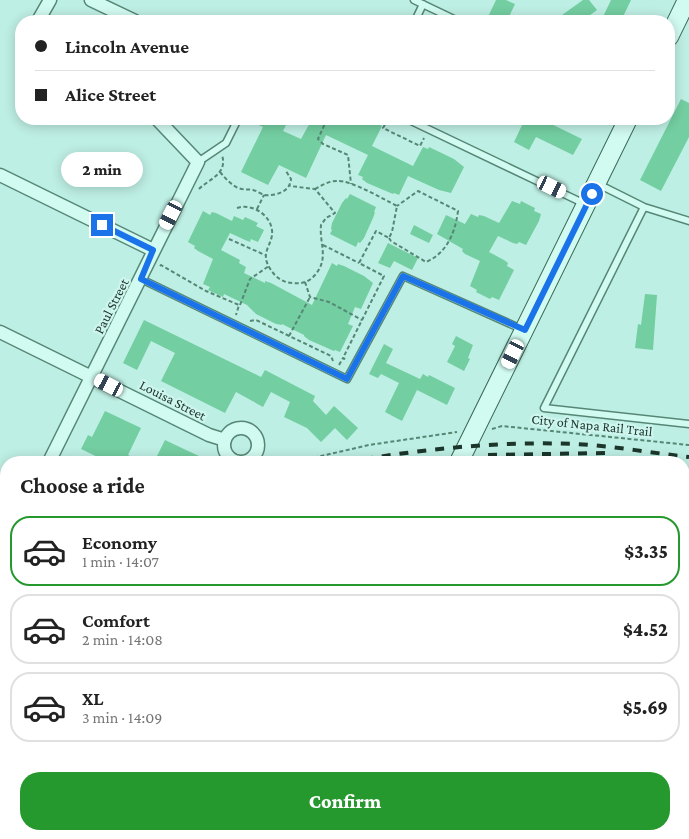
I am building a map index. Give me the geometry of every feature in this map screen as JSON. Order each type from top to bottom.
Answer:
[{"type":"main road","points":[[675,27],[686,8]]},
{"type":"main road","points":[[462,456],[625,125]]},
{"type":"street","points":[[41,15],[50,0]]},
{"type":"street","points":[[91,0],[122,15]]},
{"type":"street","points":[[163,125],[198,162]]},
{"type":"street","name":"Paul Street","points":[[52,456],[92,376],[146,282],[153,250],[198,162]]},
{"type":"street","points":[[0,175],[153,250]]},
{"type":"street","name":"Louisa Street","points":[[0,332],[209,435],[225,440]]},
{"type":"lane","points":[[414,0],[445,15]]},
{"type":"lane","points":[[418,15],[422,4]]},
{"type":"lane","points":[[198,162],[226,143],[235,125]]},
{"type":"lane","points":[[420,125],[586,204]]},
{"type":"lane","points":[[597,184],[644,207],[689,221]]},
{"type":"lane","points":[[644,207],[544,408],[689,424]]},
{"type":"lane","points":[[146,282],[347,379],[403,276],[525,330]]},
{"type":"path","points":[[324,125],[318,138],[323,144],[348,155],[351,184]]},
{"type":"path","points":[[385,125],[384,128],[420,146],[425,136]]},
{"type":"path","points":[[196,195],[199,188],[211,182],[220,172],[223,158],[218,148]]},
{"type":"path","points":[[220,172],[229,183],[264,195],[282,193],[290,186],[291,179],[286,171]]},
{"type":"path","points":[[290,186],[315,189],[326,183],[339,180],[396,206]]},
{"type":"path","points":[[237,208],[250,207],[257,209],[266,217],[272,229],[265,255],[269,266],[286,283],[299,284],[311,280],[320,269],[324,261],[321,225],[326,218],[335,214],[315,189]]},
{"type":"path","points":[[359,263],[376,231],[426,262],[443,252],[455,229],[458,211],[418,191],[396,206],[392,232],[389,238]]},
{"type":"path","points":[[257,209],[264,195]]},
{"type":"path","points":[[229,239],[265,255]]},
{"type":"path","points":[[269,266],[250,279],[236,315],[250,321],[256,320],[330,356],[334,363],[338,365],[384,276],[323,245]]},
{"type":"path","points":[[146,282],[164,259]]},
{"type":"path","points":[[161,265],[206,291],[239,305]]},
{"type":"path","points":[[289,336],[310,297],[305,282]]},
{"type":"path","points":[[310,297],[329,302],[362,320]]},
{"type":"path","points":[[343,358],[355,364]]},
{"type":"path","name":"City of Napa Rail Trail","points":[[494,429],[502,426],[689,445]]},
{"type":"path","points":[[321,456],[369,445],[453,432]]},
{"type":"building","points":[[496,0],[506,0],[515,4],[510,15],[489,15]]},
{"type":"building","points":[[583,0],[589,0],[597,10],[590,15],[562,15]]},
{"type":"building","points":[[611,0],[631,0],[624,15],[604,15]]},
{"type":"building","points":[[681,99],[689,103],[689,137],[661,191],[640,180],[668,125],[675,125],[675,111]]},
{"type":"building","points":[[258,125],[286,125],[283,131],[301,139],[309,125],[380,125],[382,126],[372,146],[413,166],[423,147],[428,149],[429,147],[454,159],[464,167],[451,193],[439,190],[408,176],[399,195],[393,194],[367,183],[362,179],[363,177],[358,175],[368,155],[326,135],[306,178],[279,165],[268,185],[241,172],[263,127]]},
{"type":"building","points":[[522,125],[553,125],[582,139],[573,155],[536,137],[529,150],[514,142]]},
{"type":"building","points":[[350,194],[376,207],[364,238],[360,243],[358,242],[356,247],[330,234],[332,223],[342,203]]},
{"type":"building","points":[[512,201],[520,204],[521,201],[535,208],[534,211],[541,214],[526,245],[519,242],[517,244],[513,243],[498,236],[489,252],[504,260],[508,263],[507,266],[514,270],[499,300],[492,297],[490,299],[476,292],[477,290],[470,286],[480,261],[465,254],[462,251],[463,249],[437,234],[446,215],[465,224],[471,214],[478,217],[479,215],[484,216],[499,223]]},
{"type":"building","points":[[203,211],[210,215],[212,212],[216,213],[232,221],[234,216],[243,220],[245,217],[258,223],[256,226],[264,230],[258,242],[251,239],[250,242],[230,233],[221,250],[240,260],[239,263],[246,267],[244,273],[265,283],[265,281],[271,283],[312,305],[332,263],[337,266],[338,264],[344,266],[373,283],[361,309],[355,307],[348,324],[353,326],[340,352],[309,340],[304,335],[282,324],[276,324],[256,314],[247,305],[224,294],[223,297],[208,290],[210,287],[203,284],[213,259],[198,251],[194,248],[195,246],[188,242]]},
{"type":"building","points":[[414,225],[433,235],[429,243],[410,234]]},
{"type":"building","points":[[388,243],[418,258],[412,270],[394,261],[390,268],[378,263]]},
{"type":"building","points":[[645,294],[657,295],[653,350],[635,348],[638,324],[641,325]]},
{"type":"building","points":[[144,320],[261,377],[265,370],[315,396],[313,401],[326,415],[334,406],[358,428],[347,440],[335,428],[321,442],[307,428],[284,417],[290,402],[271,392],[263,407],[236,392],[225,413],[161,381],[175,353],[151,341],[137,370],[123,363]]},
{"type":"building","points":[[456,336],[473,345],[468,358],[470,359],[464,371],[447,362],[455,346],[452,344]]},
{"type":"building","points":[[384,344],[393,349],[386,363],[420,379],[423,374],[428,377],[429,375],[455,388],[447,405],[417,390],[402,421],[385,412],[399,383],[381,374],[378,378],[369,374]]},
{"type":"building","points":[[105,411],[141,428],[128,455],[130,456],[96,456],[81,449],[88,435],[92,437]]},
{"type":"building","points":[[165,440],[199,456],[157,456]]},
{"type":"railway","points":[[385,456],[460,447],[546,443],[590,445],[681,456]]},
{"type":"railway","points":[[488,455],[605,453]]},
{"type":"route","points":[[102,225],[153,250],[141,279],[347,379],[403,276],[525,330],[592,194]]}]
